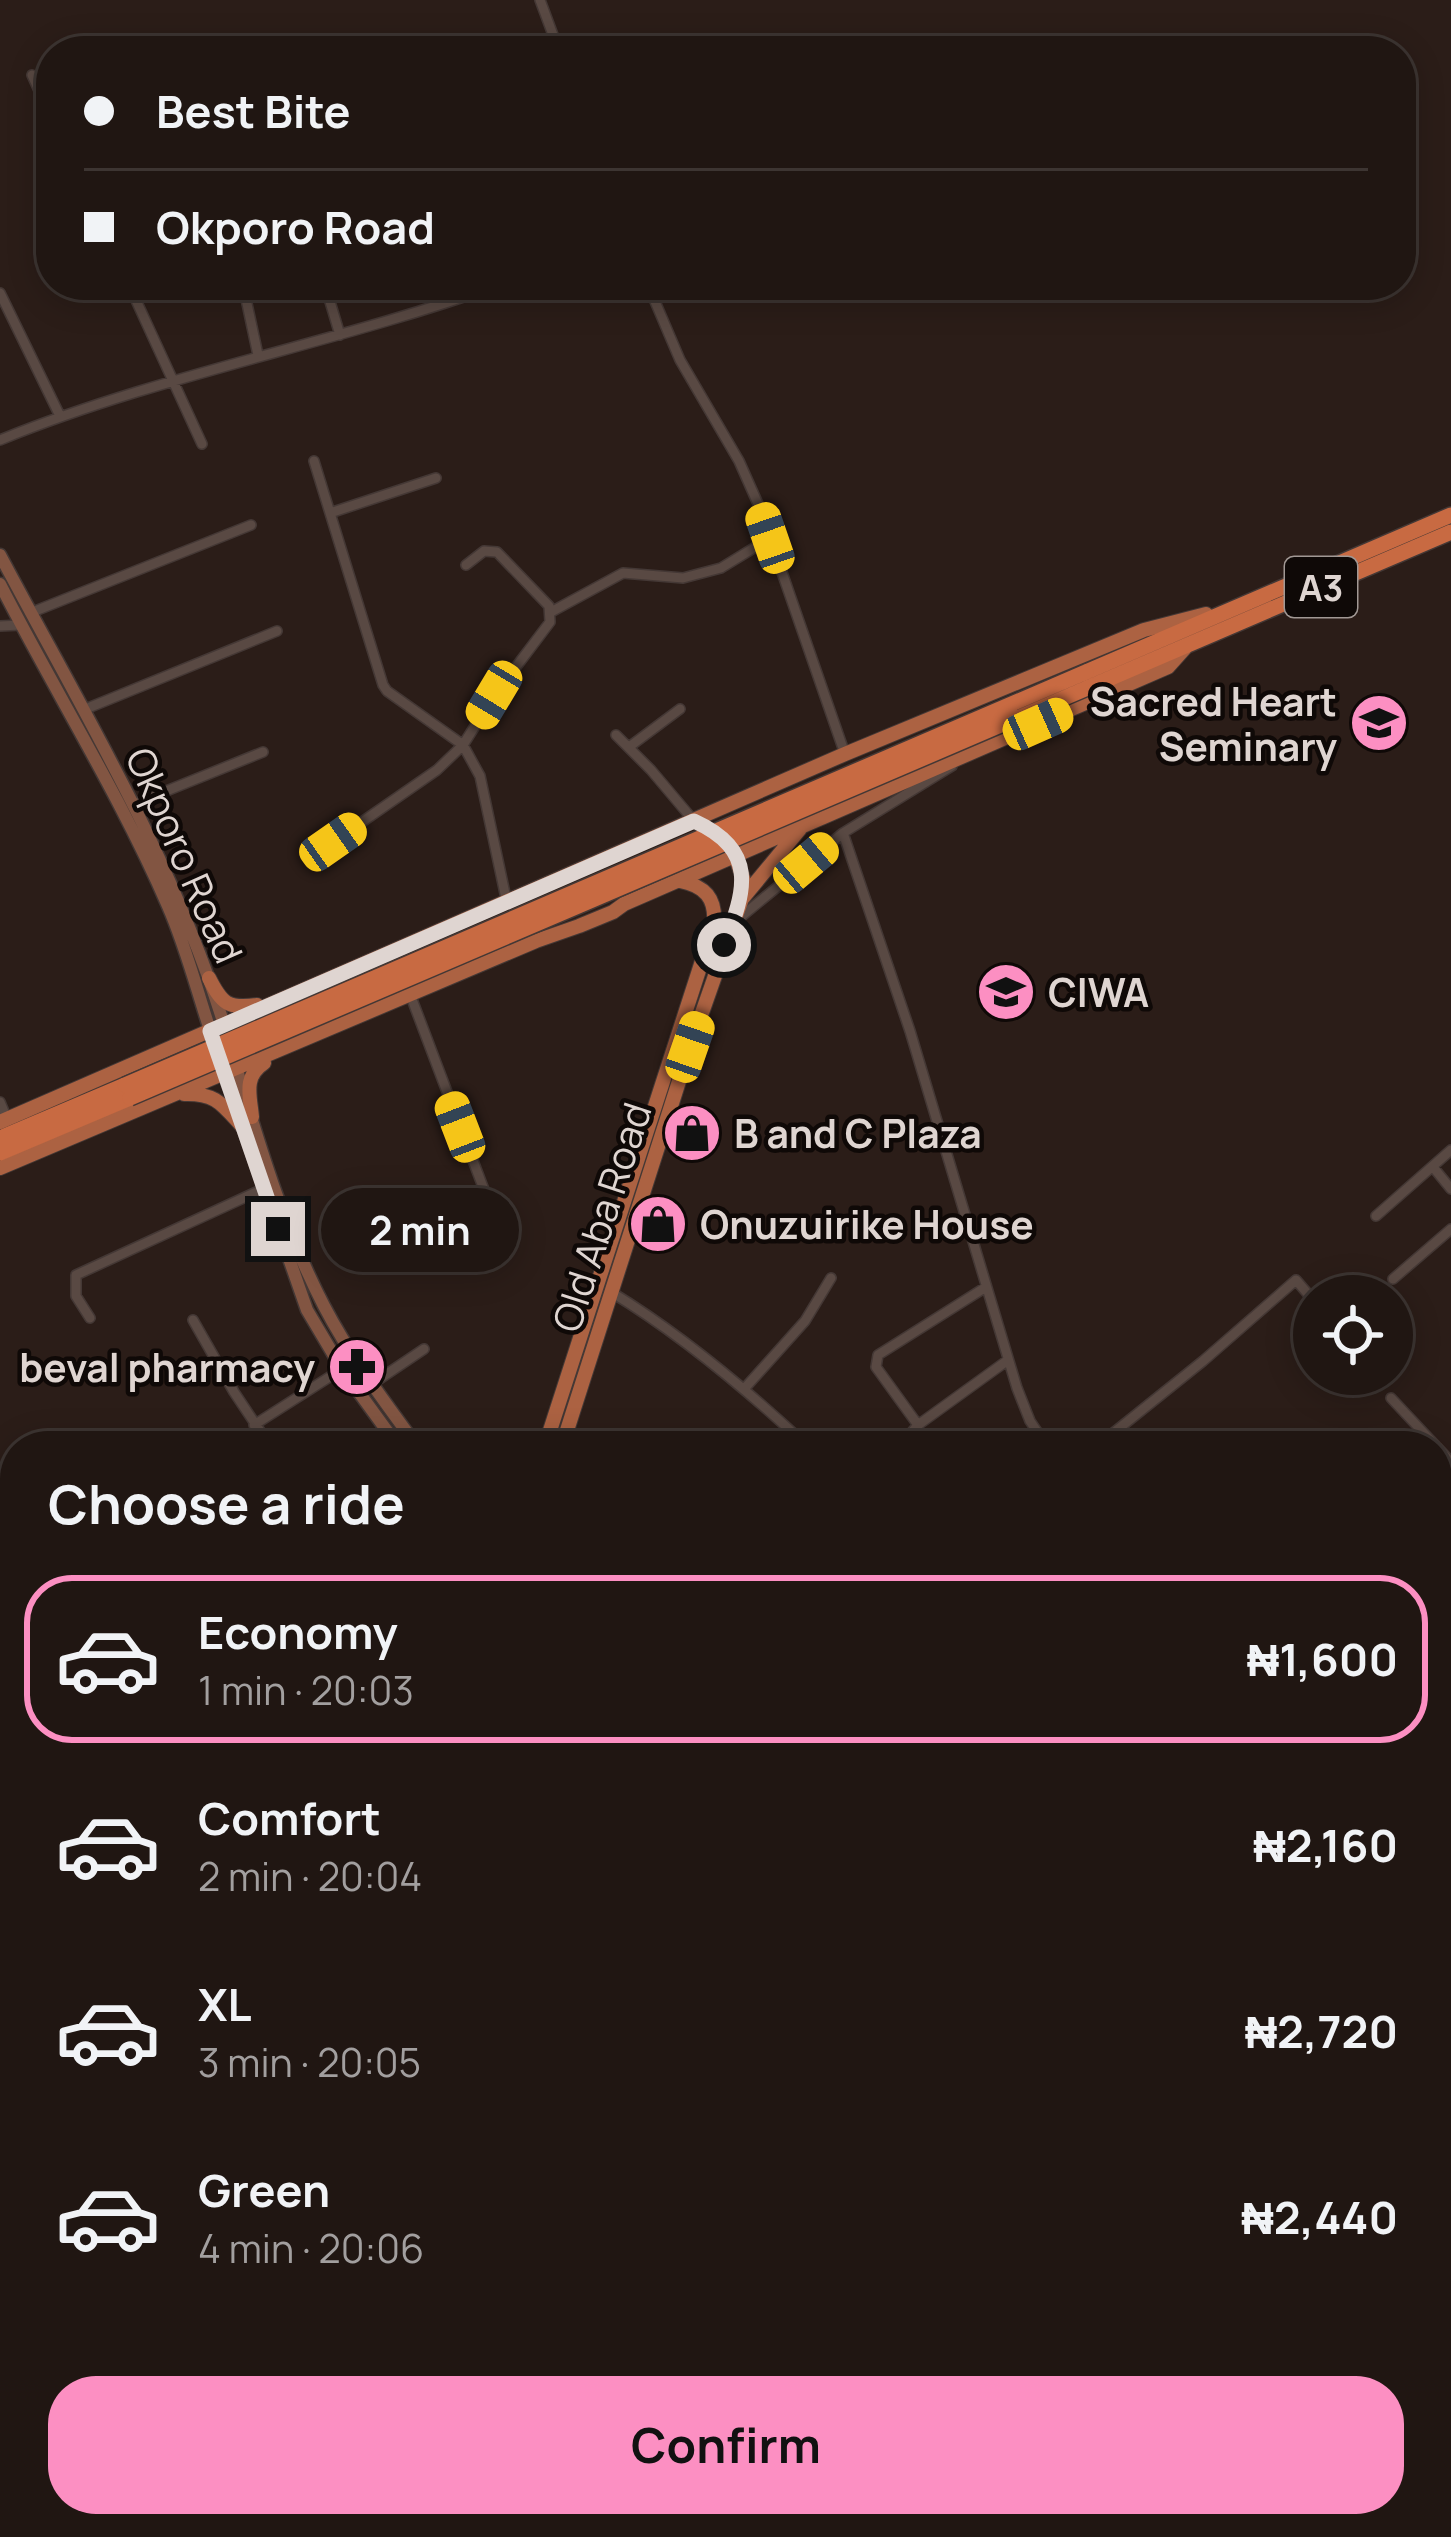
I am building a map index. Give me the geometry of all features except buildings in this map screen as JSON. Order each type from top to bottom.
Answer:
[{"type":"highway","name":"A3","points":[[0,1154],[128,1092],[1089,679],[1240,606],[1451,514]]},
{"type":"highway","name":"A3","points":[[1089,679],[1191,642],[1451,532]]},
{"type":"highway","name":"A3","points":[[0,1138],[128,1092]]},
{"type":"main road","name":"Okporo Road","points":[[0,555],[26,619],[158,883],[313,1284],[339,1334],[406,1431]]},
{"type":"main road","name":"Okporo Road","points":[[0,584],[83,710],[134,804],[209,978],[217,1028]]},
{"type":"main road","points":[[3,1120],[845,754],[1144,630],[1240,606]]},
{"type":"main road","points":[[0,1168],[579,926],[1168,667],[1191,642]]},
{"type":"main road","points":[[694,821],[715,830],[736,857]]},
{"type":"main road","points":[[742,899],[802,827]]},
{"type":"main road","name":"Old Aba Road","points":[[567,1431],[742,899],[743,878],[736,857]]},
{"type":"main road","points":[[577,872],[571,896],[578,908],[592,911],[624,904]]},
{"type":"main road","name":"Old Aba Road","points":[[550,1431],[714,924],[714,902],[709,895],[679,880]]},
{"type":"main road","points":[[209,978],[218,995],[236,1007],[292,996]]},
{"type":"main road","points":[[247,1121],[252,1072],[289,1046]]},
{"type":"main road","points":[[173,1095],[215,1098],[247,1121]]},
{"type":"main road","name":"Okporo Road","points":[[247,1121],[263,1189],[307,1310],[387,1431]]},
{"type":"street","points":[[540,0],[553,36]]},
{"type":"street","points":[[32,75],[36,84]]},
{"type":"street","points":[[0,293],[60,416]]},
{"type":"street","points":[[136,300],[202,445]]},
{"type":"street","points":[[246,300],[258,355]]},
{"type":"street","points":[[330,300],[340,335]]},
{"type":"street","points":[[0,440],[173,379],[340,335],[441,300]]},
{"type":"street","points":[[654,300],[680,360],[740,461],[845,754]]},
{"type":"street","points":[[314,461],[383,685],[463,746],[480,776],[507,903]]},
{"type":"street","points":[[330,513],[436,478]]},
{"type":"street","points":[[0,626],[251,525]]},
{"type":"street","points":[[551,612],[623,573],[683,578],[721,568],[770,538]]},
{"type":"street","points":[[333,842],[437,770],[463,746],[494,695],[550,622],[551,612],[497,552],[484,551],[466,565]]},
{"type":"street","points":[[83,710],[278,631]]},
{"type":"street","points":[[629,747],[680,709]]},
{"type":"street","points":[[616,735],[694,821]]},
{"type":"street","points":[[134,804],[263,752]]},
{"type":"street","points":[[733,924],[843,833],[950,768],[951,762]]},
{"type":"street","points":[[843,833],[910,1031],[1008,1360],[1024,1408],[1038,1431]]},
{"type":"street","points":[[410,994],[494,1216]]},
{"type":"street","points":[[0,1102],[3,1120]]},
{"type":"street","points":[[1376,1216],[1451,1150]]},
{"type":"street","points":[[1433,1166],[1451,1189]]},
{"type":"street","points":[[90,1318],[76,1296],[76,1275],[263,1189]]},
{"type":"street","points":[[1399,1275],[1451,1229]]},
{"type":"street","points":[[744,1389],[805,1321],[831,1278]]},
{"type":"street","points":[[1116,1431],[1293,1283]]},
{"type":"street","points":[[919,1425],[876,1367],[878,1355],[986,1287]]},
{"type":"street","points":[[611,1292],[677,1336],[791,1431]]},
{"type":"street","points":[[193,1320],[259,1431]]},
{"type":"street","points":[[372,1384],[424,1348]]},
{"type":"street","points":[[914,1431],[1008,1360]]},
{"type":"street","points":[[254,1425],[342,1369]]},
{"type":"street","points":[[1390,1398],[1421,1431]]},
{"type":"place","name":"Sacred Heart Seminary","points":[[1379,723]]},
{"type":"place","name":"CIWA","points":[[1006,992]]},
{"type":"place","name":"B and C Plaza","points":[[692,1133]]},
{"type":"place","name":"Onuzuirike House","points":[[658,1224]]},
{"type":"place","name":"beval pharmacy","points":[[357,1367]]},
{"type":"route","points":[[278,1229],[210,1031],[694,821],[715,830],[728,844],[743,878],[742,899],[724,945]]}]
